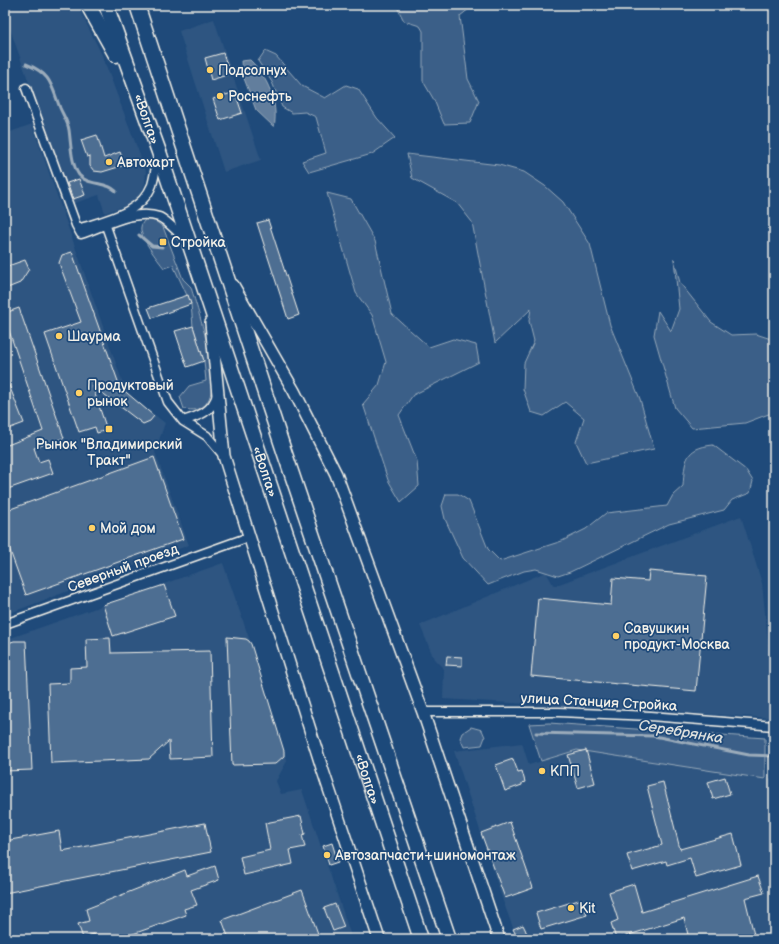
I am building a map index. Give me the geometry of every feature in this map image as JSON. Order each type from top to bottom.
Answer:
[{"type":"highway","points":[[88,5],[136,90]]},
{"type":"highway","name":"«Волга»","points":[[106,5],[159,152],[421,939]]},
{"type":"highway","name":"«Волга»","points":[[137,5],[221,263],[449,939]]},
{"type":"street","points":[[26,88],[80,231]]},
{"type":"street","points":[[80,231],[130,210],[138,204],[152,184],[159,152]]},
{"type":"street","points":[[80,231],[106,226],[132,216],[160,217],[189,243]]},
{"type":"street","points":[[106,226],[168,402],[183,421],[207,436],[224,456]]},
{"type":"street","points":[[221,263],[294,391],[336,474],[423,712],[499,939]]},
{"type":"street","points":[[209,302],[224,456],[379,939]]},
{"type":"street","points":[[183,421],[210,410],[215,400],[218,388]]},
{"type":"street","name":"Северный проезд","points":[[5,624],[249,537]]},
{"type":"street","name":"улица Станция Стройка","points":[[423,712],[566,713],[650,716],[774,726]]},
{"type":"shaded area","points":[[5,5],[77,5],[102,55],[146,171],[145,183],[141,194],[133,203],[105,213],[99,195],[72,204],[5,15]]},
{"type":"shaded area","points":[[396,5],[474,5],[460,16],[468,79],[479,101],[470,123],[444,124],[434,100],[423,81],[423,31],[420,26],[404,21]]},
{"type":"shaded area","name":"Роснефть","points":[[214,19],[261,160],[224,172],[179,31]]},
{"type":"shaded area","points":[[265,51],[276,56],[302,86],[325,98],[346,85],[358,89],[377,118],[395,138],[372,154],[309,172],[302,161],[326,153],[316,117],[305,112],[292,113],[282,107],[272,82],[258,61]]},
{"type":"shaded area","points":[[250,60],[262,74],[270,90],[275,109],[274,127],[256,110],[242,73],[241,61]]},
{"type":"shaded area","points":[[32,124],[126,392],[165,423],[155,452],[189,545],[5,615],[5,134]]},
{"type":"shaded area","points":[[407,154],[499,165],[524,172],[545,186],[563,202],[590,244],[610,325],[640,399],[654,449],[586,463],[576,442],[584,418],[565,402],[544,416],[531,412],[523,389],[524,363],[534,341],[529,321],[531,309],[495,343],[472,222],[457,203],[412,178]]},
{"type":"shaded area","points":[[327,193],[351,199],[375,241],[392,314],[429,347],[453,339],[476,345],[479,362],[413,395],[399,415],[417,461],[419,486],[401,502],[388,480],[363,404],[379,385],[386,362],[372,315],[356,293]]},
{"type":"shaded area","points":[[146,219],[154,220],[163,227],[183,279],[191,287],[206,339],[212,382],[209,398],[200,408],[184,409],[180,397],[189,386],[206,381],[204,361],[193,326],[191,304],[173,265],[164,268],[146,242],[141,231],[141,227]]},
{"type":"shaded area","points":[[674,259],[680,283],[711,322],[731,335],[756,334],[774,340],[774,412],[745,423],[692,428],[675,408],[654,335],[658,311],[671,331],[679,309]]},
{"type":"shaded area","points":[[713,445],[746,470],[753,481],[750,493],[732,500],[724,510],[669,524],[570,572],[558,576],[536,569],[524,571],[488,585],[463,558],[445,519],[442,506],[446,494],[458,494],[469,501],[488,549],[500,561],[562,541],[586,529],[606,513],[667,506],[673,495],[683,486],[684,469],[691,453],[696,449]]},
{"type":"shaded area","points":[[741,516],[762,583],[774,702],[774,718],[443,699],[444,669],[434,659],[420,625],[546,572],[554,586]]},
{"type":"shaded area","points":[[223,563],[251,644],[287,761],[276,781],[281,794],[302,790],[352,939],[5,939],[5,640]]},
{"type":"shaded area","points":[[549,723],[765,738],[765,779],[577,750],[541,761],[529,724]]},
{"type":"shaded area","points":[[471,727],[482,730],[485,737],[482,745],[464,747],[460,738],[462,733]]},
{"type":"shaded area","points":[[522,743],[529,765],[577,750],[774,779],[774,939],[517,939],[503,901],[454,751]]},
{"type":"building","points":[[223,53],[230,74],[211,80],[205,58]]},
{"type":"building","points":[[235,92],[242,113],[220,120],[213,99]]},
{"type":"building","points":[[97,135],[104,158],[120,152],[125,165],[102,172],[94,171],[90,166],[90,156],[87,157],[81,140]]},
{"type":"building","points":[[79,179],[85,195],[73,199],[67,183]]},
{"type":"building","points":[[268,220],[299,315],[288,319],[257,223]]},
{"type":"building","points":[[72,252],[120,387],[154,416],[150,421],[143,424],[92,385],[107,430],[97,433],[95,427],[79,432],[45,334],[81,322],[59,263],[62,255]]},
{"type":"building","points":[[25,260],[29,269],[20,283],[5,289],[5,267]]},
{"type":"building","points":[[188,295],[191,304],[152,318],[148,308]]},
{"type":"building","points":[[19,308],[64,438],[34,448],[39,462],[48,459],[53,473],[5,490],[5,446],[43,431],[5,319],[5,313]]},
{"type":"building","points":[[193,326],[204,361],[187,367],[175,331]]},
{"type":"building","points":[[5,375],[24,423],[5,430]]},
{"type":"building","name":"Мой дом","points":[[154,457],[183,539],[26,595],[5,537],[5,511]]},
{"type":"building","points":[[649,571],[707,576],[696,691],[531,676],[538,598],[611,605],[613,578],[648,581]]},
{"type":"building","points":[[164,585],[175,616],[113,636],[103,605]]},
{"type":"building","points":[[227,637],[246,639],[251,644],[284,751],[284,756],[275,764],[232,765]]},
{"type":"building","points":[[110,638],[111,653],[210,651],[213,757],[170,759],[169,741],[149,759],[51,763],[48,684],[70,683],[70,668],[87,667],[86,639]]},
{"type":"building","points":[[14,641],[26,641],[32,770],[5,771],[5,644]]},
{"type":"building","points":[[447,656],[462,657],[462,666],[446,665]]},
{"type":"building","points":[[586,750],[595,783],[578,788],[568,755]]},
{"type":"building","points":[[513,759],[518,772],[522,771],[525,782],[522,783],[522,785],[505,791],[496,765]]},
{"type":"building","points":[[725,777],[730,794],[713,799],[708,782]]},
{"type":"building","points":[[663,782],[680,849],[733,834],[741,865],[696,878],[690,858],[667,865],[666,861],[632,871],[627,855],[662,845],[647,786]]},
{"type":"building","points":[[301,816],[305,834],[302,835],[305,847],[290,850],[293,864],[244,875],[240,857],[270,850],[265,823]]},
{"type":"building","points":[[510,822],[533,888],[505,898],[481,833]]},
{"type":"building","points":[[205,823],[211,852],[5,893],[5,841],[59,831],[62,851]]},
{"type":"building","points":[[332,843],[338,862],[329,865],[323,846]]},
{"type":"building","points":[[215,866],[219,880],[191,890],[197,905],[184,909],[186,915],[119,939],[110,939],[109,936],[96,939],[94,934],[83,938],[78,924],[89,921],[86,909],[185,870],[187,876]]},
{"type":"building","points":[[758,876],[764,893],[745,898],[755,939],[689,939],[684,918],[616,939],[611,923],[618,920],[609,892],[634,884],[642,912]]},
{"type":"building","points":[[302,890],[320,939],[229,939],[222,920]]},
{"type":"building","points":[[582,899],[587,915],[541,929],[536,913]]},
{"type":"building","points":[[335,904],[344,927],[333,931],[324,908]]},
{"type":"building","points":[[523,925],[529,939],[518,939],[513,929]]},
{"type":"waterway","name":"Серебрянка","points":[[26,64],[41,72],[52,86],[68,124],[74,165],[79,175],[87,181],[107,186],[116,191]]},
{"type":"waterway","name":"Серебрянка","points":[[139,235],[152,246],[162,247]]},
{"type":"waterway","name":"Серебрянка","points":[[536,733],[654,736],[749,755],[774,756]]},
{"type":"place","name":"Подсолнух","points":[[210,70]]},
{"type":"place","name":"Роснефть","points":[[220,96]]},
{"type":"place","name":"Автохарт","points":[[109,162]]},
{"type":"place","name":"Стройка","points":[[163,242]]},
{"type":"place","name":"Шаурма","points":[[59,336]]},
{"type":"place","name":"Продуктовый рынок","points":[[79,393]]},
{"type":"place","name":"Рынок \"Владимирский Тракт\"","points":[[109,429]]},
{"type":"place","name":"Мой дом","points":[[92,528]]},
{"type":"place","name":"Савушкин продукт-Москва","points":[[616,636]]},
{"type":"place","name":"КПП","points":[[542,771]]},
{"type":"place","name":"Автозапчасти+шиномонтаж","points":[[327,855]]},
{"type":"place","name":"Kit","points":[[571,908]]}]
